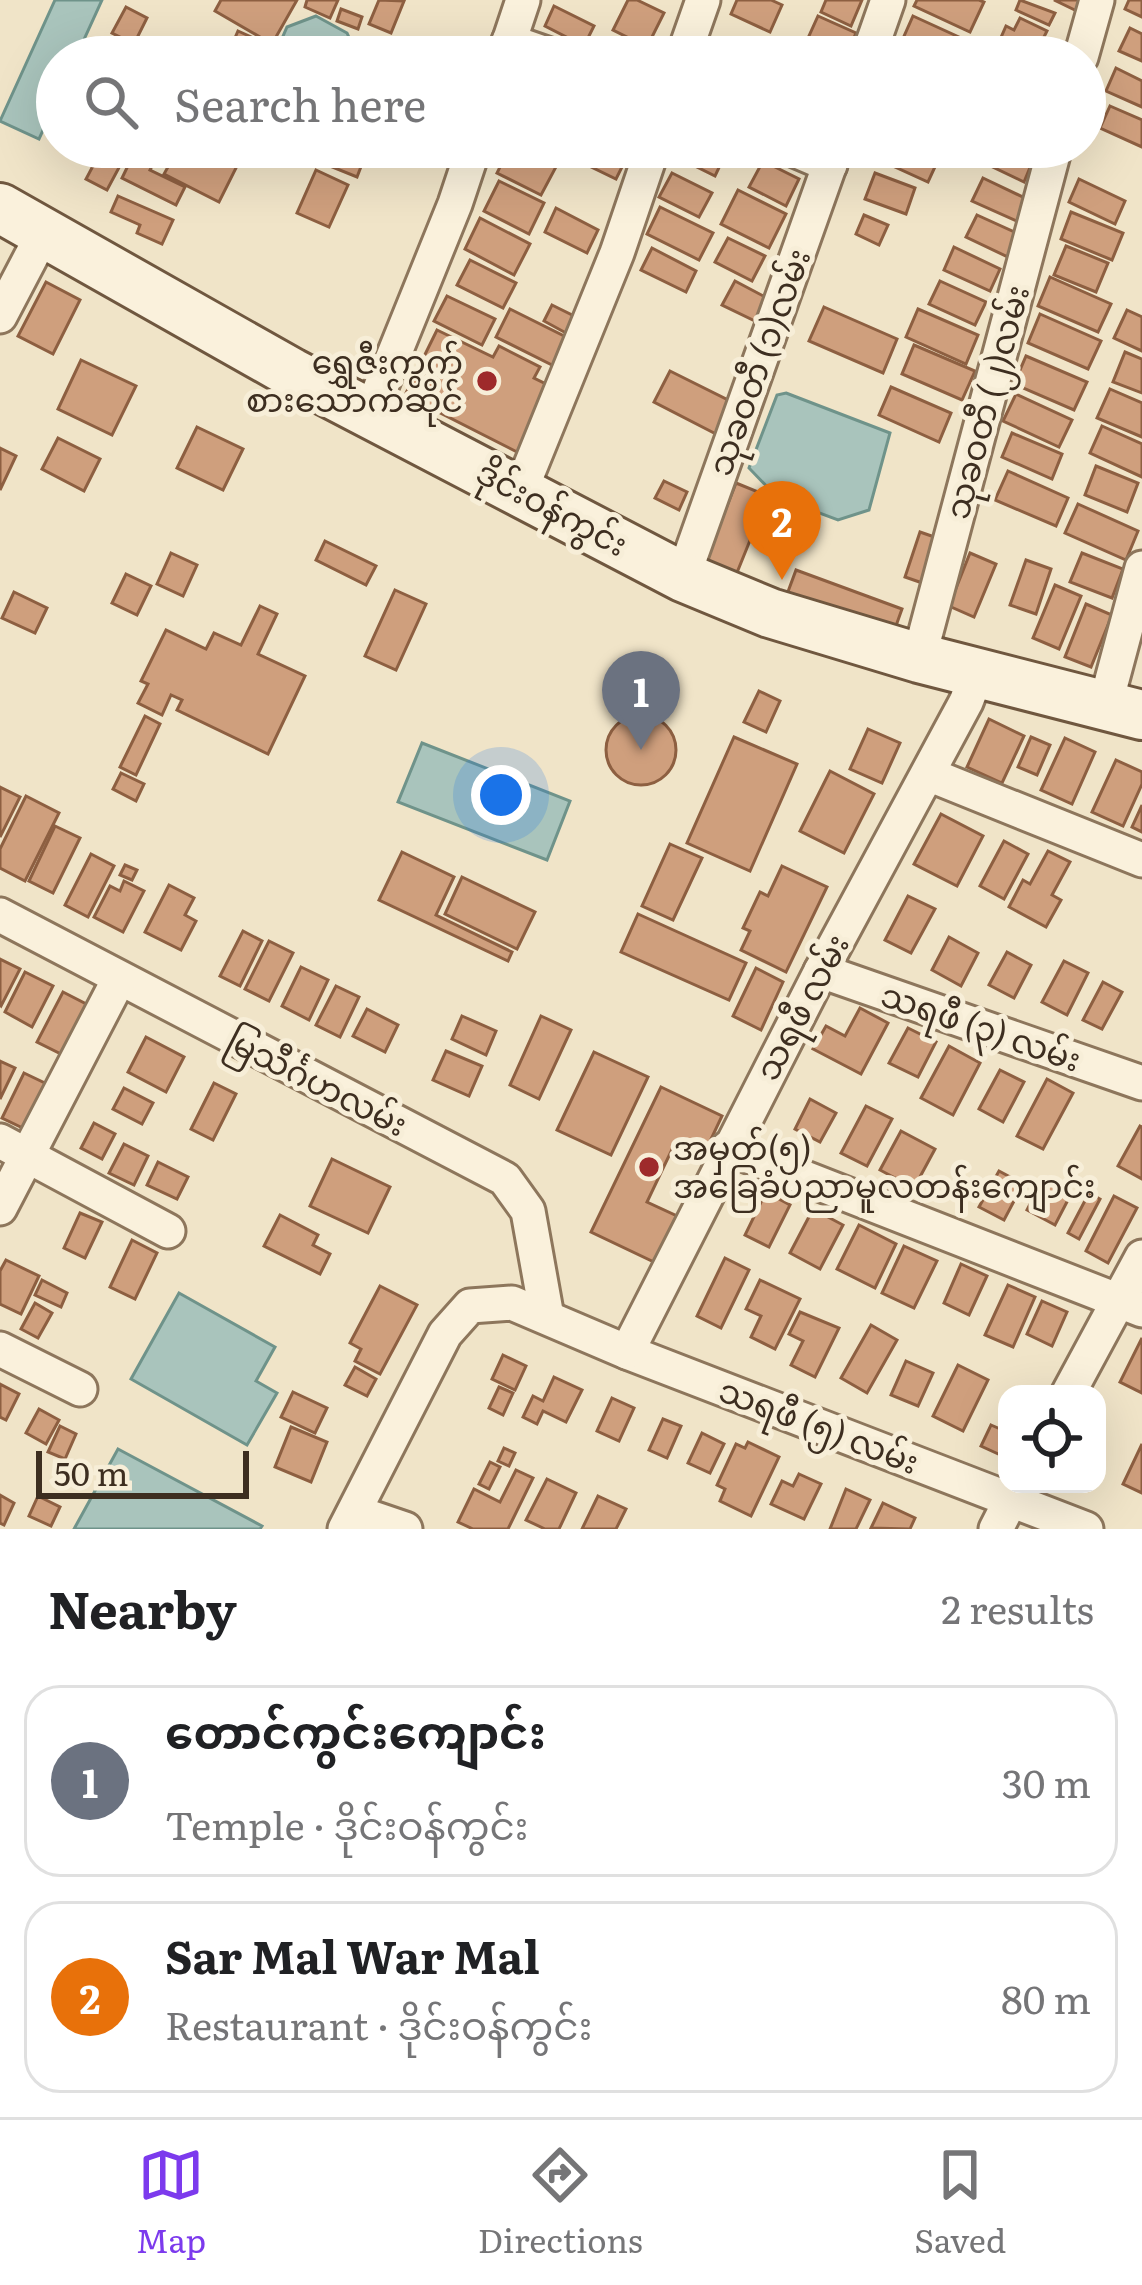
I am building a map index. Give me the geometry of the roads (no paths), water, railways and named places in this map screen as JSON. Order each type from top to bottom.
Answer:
[{"type":"street","points":[[511,36],[523,0]]},
{"type":"street","points":[[690,36],[703,0]]},
{"type":"street","points":[[875,36],[888,0]]},
{"type":"street","points":[[1087,36],[1096,0]]},
{"type":"street","points":[[370,413],[467,168]]},
{"type":"street","points":[[520,492],[616,253],[645,168]]},
{"type":"street","name":"သုခဝတီ (၁)လမ်း","points":[[683,577],[829,168]]},
{"type":"street","name":"သုခဝတီ (၂)လမ်း","points":[[919,658],[1049,168]]},
{"type":"street","name":"ဒိုင်းဝန်ကွင်း","points":[[0,208],[370,413],[683,577],[770,613],[919,658],[1124,711]]},
{"type":"street","points":[[0,316],[44,232]]},
{"type":"street","points":[[1124,711],[1142,568]]},
{"type":"street","name":"သရဖီ လမ်း","points":[[627,1352],[728,1148],[977,674]]},
{"type":"street","points":[[928,774],[1142,860]]},
{"type":"street","name":"မြသီင်္ဂဟလမ်း","points":[[0,915],[505,1179],[528,1211],[547,1317]]},
{"type":"street","name":"သရဖီ (၃) လမ်း","points":[[820,971],[1142,1083]]},
{"type":"street","points":[[0,1208],[14,1148],[118,979]]},
{"type":"street","points":[[14,1148],[168,1231]]},
{"type":"street","points":[[728,1148],[1131,1305]]},
{"type":"street","points":[[1074,1385],[1131,1305],[1142,1257]]},
{"type":"street","points":[[405,1529],[350,1520],[446,1334],[470,1306],[512,1303],[627,1352]]},
{"type":"street","points":[[0,1348],[80,1389]]},
{"type":"street","name":"သရဖီ (၅) လမ်း","points":[[627,1352],[1008,1504],[1086,1529]]},
{"type":"water","points":[[55,0],[102,0],[86,36],[39,36]]},
{"type":"water","points":[[316,16],[348,36],[283,36],[287,27]]},
{"type":"water","points":[[36,42],[36,138],[0,121]]},
{"type":"water","points":[[786,393],[890,433],[869,510],[838,520],[777,497],[749,468],[777,395]]},
{"type":"water","points":[[422,743],[570,801],[547,860],[398,802]]},
{"type":"water","points":[[179,1293],[275,1347],[256,1381],[277,1393],[247,1445],[131,1379]]},
{"type":"water","points":[[118,1449],[262,1526],[74,1529]]},
{"type":"place","name":"ရွှေဇီးကွက် စားသောက်ဆိုင်","points":[[487,381]]},
{"type":"place","name":"Sar Mal War Mal","points":[[782,580]]},
{"type":"place","name":"တောင်ကွင်းကျောင်း","points":[[641,750]]},
{"type":"place","name":"အမှတ်(၅) အခြေခံပညာမူလတန်းကျောင်း","points":[[649,1167]]}]
